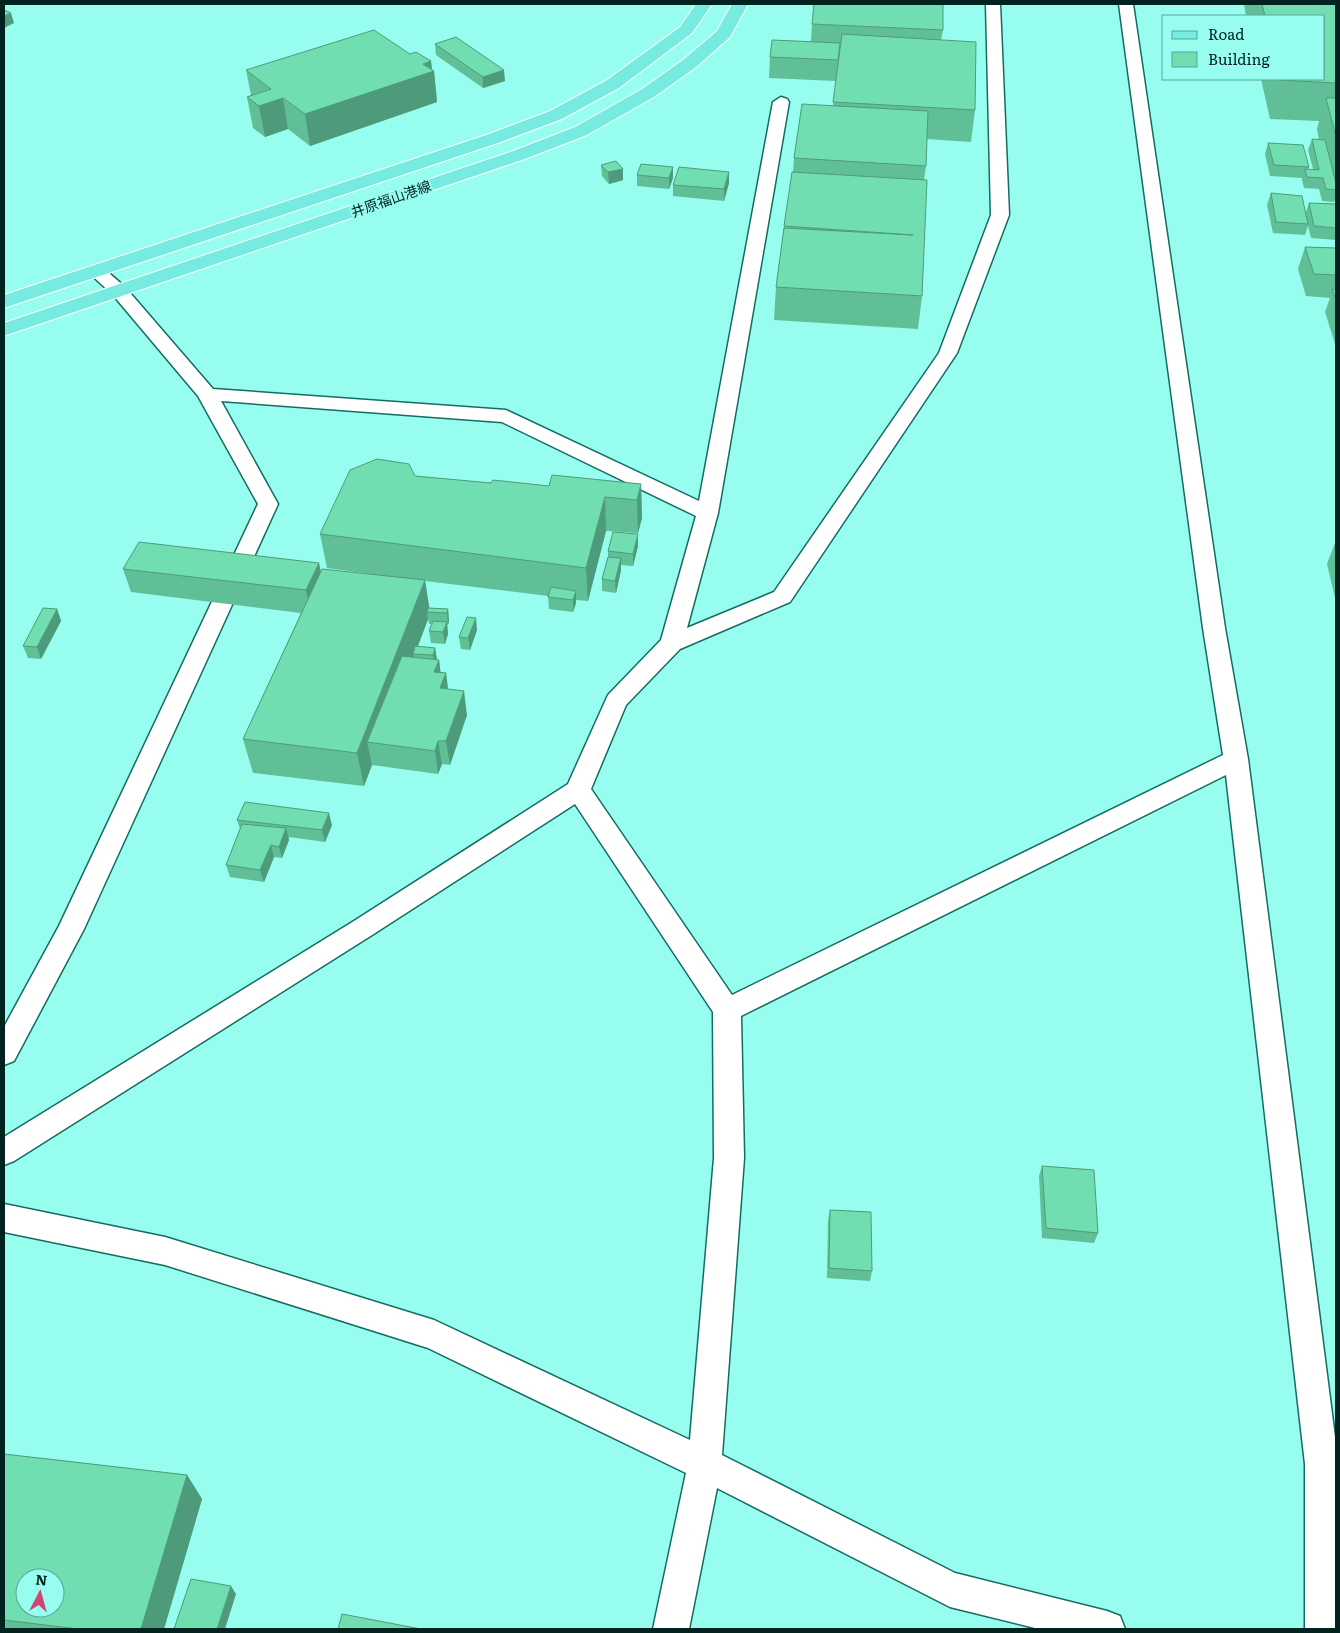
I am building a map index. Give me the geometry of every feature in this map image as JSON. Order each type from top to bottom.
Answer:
[{"type":"main road","name":"井原福山港線","points":[[4,302],[495,138],[556,114],[613,84],[652,57],[686,30],[704,4]]},
{"type":"main road","name":"井原福山港線","points":[[4,330],[519,155],[581,131],[648,93],[689,64],[724,34],[740,4]]},
{"type":"lane","points":[[4,1152],[362,928],[578,790],[616,701],[672,643],[782,597],[948,353],[1000,215],[993,4]]},
{"type":"lane","points":[[1126,4],[1212,618],[1236,759],[1322,1464],[1323,1629]]},
{"type":"lane","points":[[672,643],[707,513],[781,102]]},
{"type":"lane","points":[[4,1054],[71,929],[268,504],[208,394],[118,291],[96,271]]},
{"type":"lane","points":[[208,394],[506,416],[707,513]]},
{"type":"lane","points":[[727,1010],[1236,759]]},
{"type":"lane","points":[[578,790],[727,1010],[729,1158],[705,1464],[672,1629]]},
{"type":"lane","points":[[4,1218],[165,1252],[434,1335],[705,1464],[950,1589],[1107,1629]]},
{"type":"building","points":[[814,4],[943,4],[943,30],[812,24]]},
{"type":"building","points":[[1262,4],[1336,4],[1336,83],[1280,80],[1325,80],[1325,15],[1265,15]]},
{"type":"building","points":[[4,10],[11,13],[4,16]]},
{"type":"building","points":[[374,30],[410,54],[416,52],[431,61],[423,64],[434,71],[305,114],[283,98],[259,106],[247,97],[271,89],[246,70]]},
{"type":"building","points":[[842,34],[976,42],[975,110],[833,102]]},
{"type":"building","points":[[456,37],[504,70],[483,77],[435,44]]},
{"type":"building","points":[[772,40],[840,43],[838,60],[770,57]]},
{"type":"building","points":[[1326,98],[1336,98],[1336,137]]},
{"type":"building","points":[[802,104],[928,111],[926,166],[794,158]]},
{"type":"building","points":[[1312,139],[1325,140],[1336,183],[1336,190],[1326,189],[1323,178],[1307,177],[1305,169],[1319,170]]},
{"type":"building","points":[[1268,143],[1303,145],[1309,167],[1274,165]]},
{"type":"building","points":[[616,161],[623,169],[608,172],[601,165]]},
{"type":"building","points":[[641,164],[673,167],[669,178],[637,175]]},
{"type":"building","points":[[679,167],[729,172],[724,189],[673,185]]},
{"type":"building","points":[[792,172],[927,180],[922,296],[776,287],[784,228],[913,235],[784,226]]},
{"type":"building","points":[[1271,193],[1302,196],[1308,224],[1276,222]]},
{"type":"building","points":[[1309,203],[1336,204],[1336,228],[1314,226]]},
{"type":"building","points":[[1305,247],[1336,248],[1336,275],[1314,274]]},
{"type":"building","points":[[1332,289],[1336,290],[1336,300]]},
{"type":"building","points":[[377,459],[409,464],[415,476],[491,483],[493,480],[549,486],[552,475],[641,484],[637,500],[605,497],[586,568],[320,534],[350,470]]},
{"type":"building","points":[[613,532],[638,534],[633,554],[608,551]]},
{"type":"building","points":[[139,542],[319,563],[306,590],[123,569]]},
{"type":"building","points":[[608,557],[621,558],[615,581],[602,579]]},
{"type":"building","points":[[322,569],[425,580],[357,753],[243,739]]},
{"type":"building","points":[[551,587],[576,591],[573,600],[548,597]]},
{"type":"building","points":[[43,608],[57,609],[37,647],[23,646]]},
{"type":"building","points":[[428,608],[448,609],[447,613],[427,612]]},
{"type":"building","points":[[467,617],[476,618],[468,638],[459,637]]},
{"type":"building","points":[[433,621],[447,622],[443,632],[429,631]]},
{"type":"building","points":[[415,646],[435,648],[433,655],[413,654]]},
{"type":"building","points":[[402,656],[439,660],[434,672],[446,673],[440,688],[464,691],[446,741],[438,741],[435,751],[367,742]]},
{"type":"building","points":[[245,802],[329,813],[322,830],[237,820]]},
{"type":"building","points":[[242,824],[286,828],[279,847],[271,845],[260,870],[226,865]]},
{"type":"building","points":[[1042,1166],[1094,1170],[1098,1233],[1046,1228]]},
{"type":"building","points":[[830,1210],[871,1212],[872,1271],[829,1268]]},
{"type":"building","points":[[4,1454],[187,1475],[141,1629],[78,1629],[4,1620]]},
{"type":"building","points":[[191,1579],[231,1586],[217,1629],[174,1629]]},
{"type":"building","points":[[342,1614],[421,1629],[338,1629]]}]
